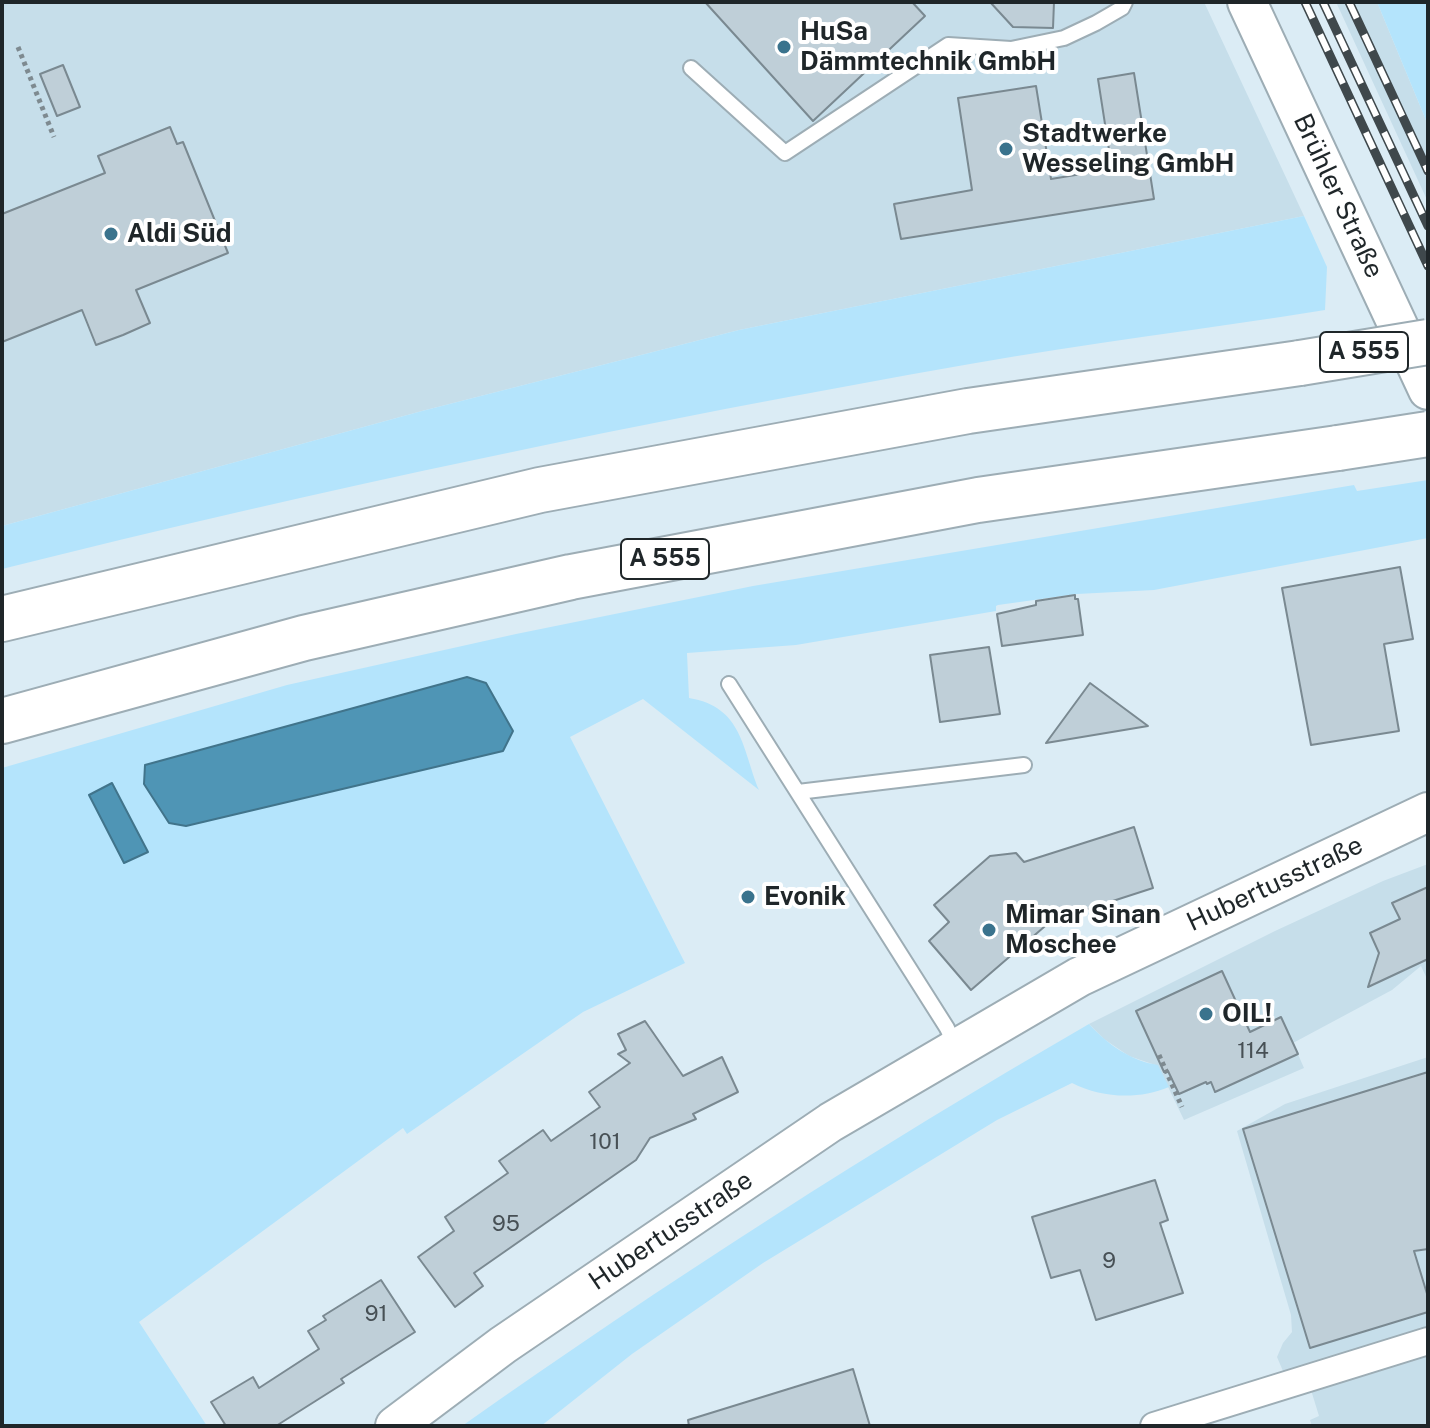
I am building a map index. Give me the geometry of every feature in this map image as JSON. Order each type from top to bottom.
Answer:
[{"type":"highway","name":"A 555","points":[[2,619],[540,490],[968,411],[1428,342]]},
{"type":"highway","name":"A 555","points":[[2,721],[304,638],[571,577],[978,500],[1428,434]]},
{"type":"street","name":"Brühler Straße","points":[[1247,2],[1428,390]]},
{"type":"street","name":"Hubertusstraße","points":[[395,1426],[503,1345],[831,1122],[1079,977],[1427,813]]},
{"type":"street","points":[[1154,1426],[1428,1341]]},
{"type":"lane","points":[[691,68],[785,153],[948,45],[1011,49],[1064,38],[1122,8],[1125,2]]},
{"type":"lane","points":[[729,684],[947,1028],[956,1048]]},
{"type":"lane","points":[[798,792],[1024,765]]},
{"type":"path","points":[[18,47],[54,137]]},
{"type":"path","points":[[1159,1055],[1182,1107]]},
{"type":"shaded area","points":[[2,2],[1204,2],[1304,216],[739,330],[422,411],[2,526]]},
{"type":"shaded area","points":[[1336,2],[1377,2],[1428,125],[1428,202]]},
{"type":"shaded area","points":[[1377,2],[1428,2],[1428,125]]},
{"type":"shaded area","points":[[1304,216],[1327,267],[1325,310],[1014,356],[726,409],[363,484],[2,569],[2,526],[422,411],[739,330]]},
{"type":"shaded area","points":[[1428,480],[1428,538],[1154,590],[1077,594],[998,605],[996,611],[796,645],[687,653],[689,698],[707,703],[730,720],[744,745],[759,790],[643,699],[570,737],[685,963],[583,1012],[407,1134],[403,1128],[139,1322],[207,1426],[2,1426],[2,768],[287,685],[753,586],[1354,485],[1357,491]]},
{"type":"shaded area","points":[[467,677],[486,683],[513,731],[503,751],[186,826],[169,823],[144,784],[145,765]]},
{"type":"shaded area","points":[[112,783],[148,852],[124,863],[89,795]]},
{"type":"shaded area","points":[[1428,864],[1428,981],[1421,966],[1392,990],[1293,1043],[1304,1068],[1184,1120],[1158,1066],[1129,1056],[1089,1024],[1275,931],[1383,881]]},
{"type":"shaded area","points":[[1089,1024],[1120,1050],[1138,1060],[1158,1065],[1169,1087],[1145,1094],[1120,1096],[1095,1092],[1072,1083],[997,1120],[763,1263],[632,1354],[541,1426],[462,1426],[615,1320],[771,1218]]},
{"type":"shaded area","points":[[1428,1057],[1428,1333],[1295,1373],[1283,1371],[1277,1357],[1292,1332],[1291,1315],[1237,1131],[1285,1104]]},
{"type":"shaded area","points":[[1428,1351],[1428,1426],[1312,1426],[1310,1420],[1319,1416],[1311,1390]]},
{"type":"building","points":[[705,2],[912,2],[925,16],[813,121]]},
{"type":"building","points":[[990,2],[1054,2],[1053,28],[1013,27]]},
{"type":"building","points":[[63,65],[80,107],[57,116],[40,74]]},
{"type":"building","name":"Stadtwerke Wesseling GmbH","points":[[1134,73],[1154,199],[901,239],[894,204],[972,190],[958,98],[1036,86],[1051,179],[1112,169],[1098,79]]},
{"type":"building","name":"Aldi Süd","points":[[170,127],[177,144],[183,142],[228,253],[136,290],[150,323],[123,335],[96,345],[82,310],[2,342],[2,214],[105,173],[98,156]]},
{"type":"building","points":[[1400,567],[1413,639],[1384,644],[1399,731],[1311,745],[1282,588]]},
{"type":"building","points":[[1075,595],[1083,635],[1002,646],[997,614],[1036,605],[1036,601]]},
{"type":"building","points":[[989,647],[1000,714],[940,722],[930,655]]},
{"type":"building","points":[[1090,683],[1148,726],[1046,743]]},
{"type":"building","points":[[1134,827],[1153,888],[1051,921],[971,990],[929,941],[949,922],[934,905],[990,856],[1016,853],[1024,862]]},
{"type":"building","points":[[1428,887],[1428,959],[1368,987],[1379,953],[1370,933],[1400,919],[1392,903]]},
{"type":"building","points":[[1222,971],[1250,1032],[1281,1017],[1298,1054],[1215,1092],[1211,1082],[1206,1082],[1179,1094],[1168,1071],[1164,1072],[1136,1011]]},
{"type":"building","points":[[645,1021],[683,1076],[722,1057],[738,1092],[693,1114],[696,1119],[650,1138],[636,1160],[474,1273],[483,1286],[455,1307],[418,1257],[454,1231],[445,1217],[508,1173],[499,1161],[543,1130],[551,1141],[600,1107],[589,1092],[630,1063],[618,1054],[626,1050],[618,1034]]},
{"type":"building","points":[[1428,1072],[1428,1249],[1414,1251],[1428,1297],[1428,1312],[1310,1348],[1243,1129]]},
{"type":"building","points":[[1155,1180],[1168,1220],[1160,1223],[1183,1293],[1096,1320],[1080,1270],[1051,1278],[1032,1217]]},
{"type":"building","points":[[381,1280],[415,1332],[341,1379],[344,1383],[276,1426],[226,1426],[211,1402],[253,1377],[259,1388],[319,1349],[308,1331],[326,1320],[323,1316]]},
{"type":"building","points":[[853,1369],[870,1426],[689,1426],[688,1420]]},
{"type":"railway","points":[[1305,2],[1428,266]]},
{"type":"railway","points":[[1323,2],[1428,226]]},
{"type":"railway","points":[[1349,2],[1428,171]]},
{"type":"place","name":"HuSa Dämmtechnik GmbH","points":[[784,47]]},
{"type":"place","name":"Stadtwerke Wesseling GmbH","points":[[1006,149]]},
{"type":"place","name":"Aldi Süd","points":[[111,234]]},
{"type":"place","name":"Evonik","points":[[748,897]]},
{"type":"place","name":"Mimar Sinan Moschee","points":[[989,930]]},
{"type":"place","name":"OIL!","points":[[1206,1014]]}]
